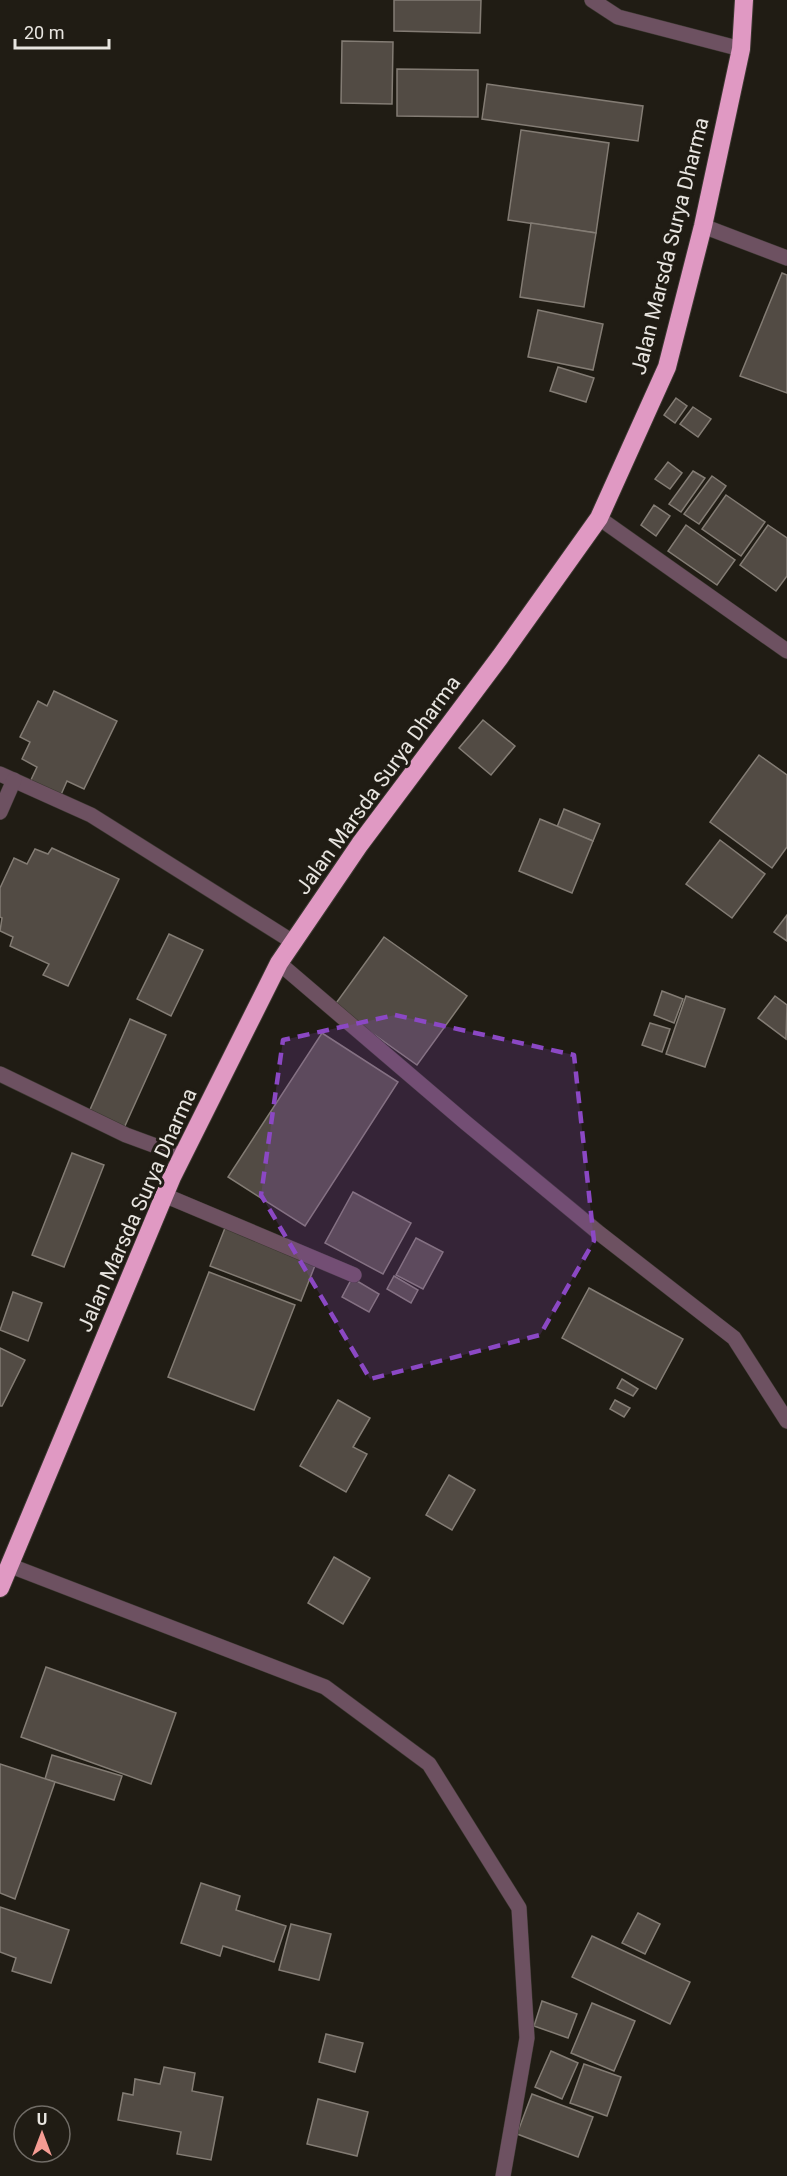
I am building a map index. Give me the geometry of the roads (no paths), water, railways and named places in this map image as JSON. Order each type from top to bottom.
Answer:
[{"type":"highway","name":"Jalan Marsda Surya Dharma","points":[[0,1588],[164,1195],[279,963],[360,844],[500,657],[599,518],[667,367],[703,226],[741,49],[744,0]]},
{"type":"street","points":[[592,0],[618,17],[741,49]]},
{"type":"street","points":[[703,226],[787,258]]},
{"type":"street","points":[[599,518],[787,651]]},
{"type":"street","points":[[0,774],[91,815],[293,942]]},
{"type":"street","points":[[0,812],[14,780]]},
{"type":"street","points":[[279,963],[475,1131],[599,1233],[734,1338],[787,1420]]},
{"type":"street","points":[[0,1074],[126,1135],[183,1156]]},
{"type":"street","points":[[164,1195],[354,1275]]},
{"type":"street","points":[[11,1566],[325,1687],[429,1764],[519,1908],[527,2038],[503,2176]]}]
